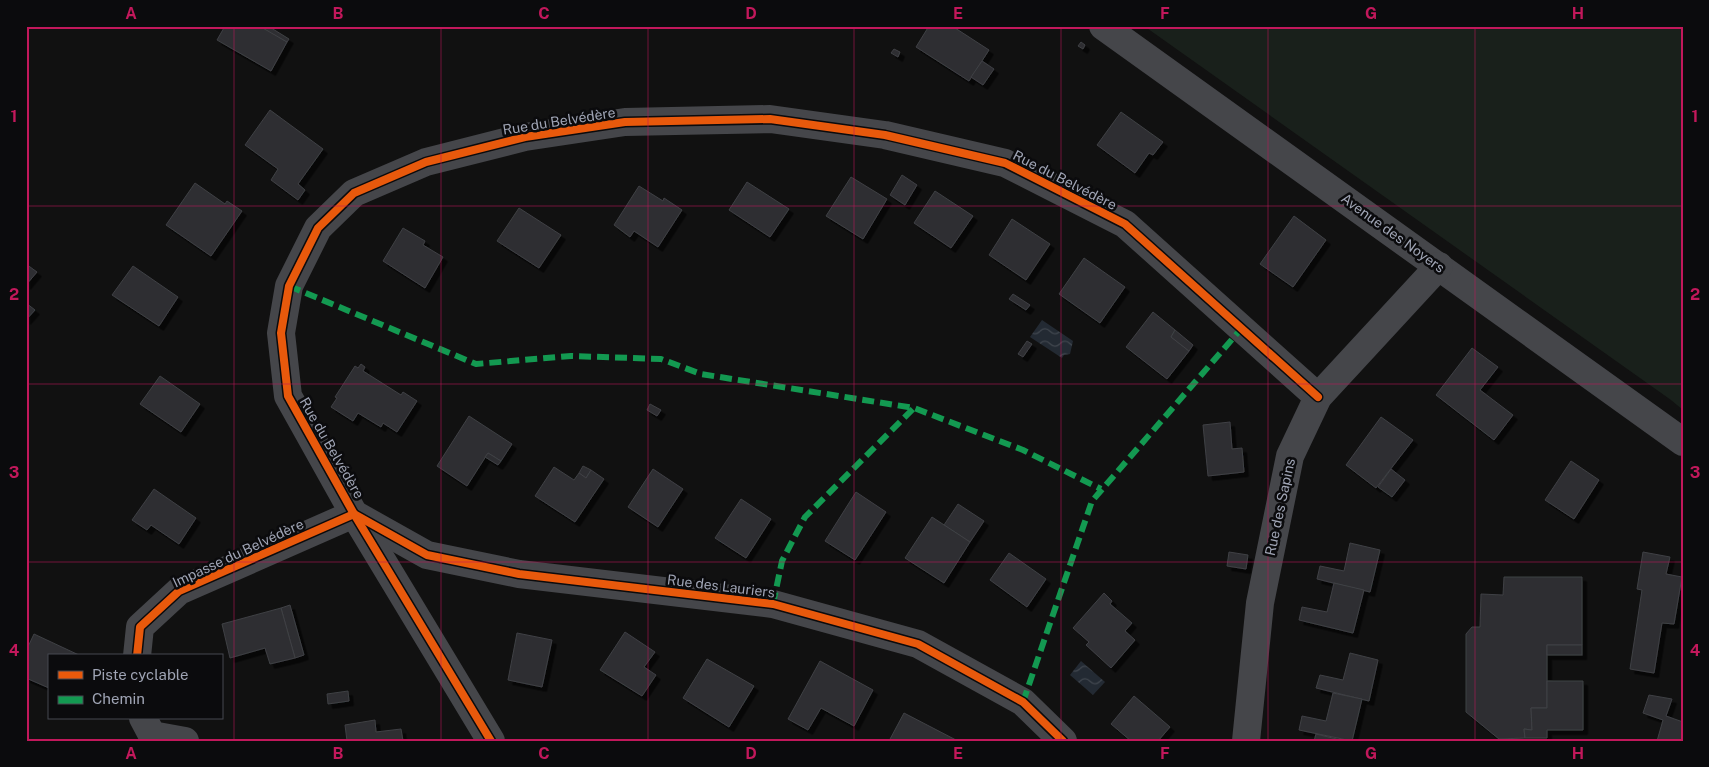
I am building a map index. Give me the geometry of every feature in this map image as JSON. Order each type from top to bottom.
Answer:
[{"type":"street","name":"Avenue des Noyers","points":[[1103,26],[1683,442]]},
{"type":"street","name":"Rue du Belvédère","points":[[491,741],[354,514],[288,396],[281,333],[289,286],[318,228],[354,193],[426,162],[525,137],[625,122],[770,119],[886,135],[1005,163],[1125,224],[1318,397]]},
{"type":"street","name":"Rue des Sapins","points":[[1246,741],[1260,603],[1290,456],[1318,397],[1440,266]]},
{"type":"street","name":"Impasse du Belvédère","points":[[137,654],[140,627],[179,590],[354,514]]},
{"type":"street","name":"Rue des Lauriers","points":[[354,514],[427,555],[519,574],[773,604],[918,644],[1022,702],[1063,741]]},
{"type":"street","points":[[144,720],[152,735],[185,741]]},
{"type":"shaded area","points":[[1144,26],[1683,26],[1683,410],[1671,400]]},
{"type":"water","points":[[1042,320],[1073,341],[1070,354],[1064,355],[1062,358],[1030,337]]},
{"type":"water","points":[[1081,661],[1105,682],[1093,695],[1070,675]]},
{"type":"building","points":[[225,26],[261,26],[287,42],[271,71],[217,40]]},
{"type":"building","points":[[268,26],[289,39],[287,42],[261,27]]},
{"type":"building","points":[[929,26],[952,26],[989,50],[969,81],[916,47]]},
{"type":"building","points":[[1081,42],[1085,45],[1083,49],[1078,46]]},
{"type":"building","points":[[894,49],[900,52],[898,57],[891,53]]},
{"type":"building","points":[[982,61],[994,69],[983,85],[971,77]]},
{"type":"building","points":[[270,110],[323,149],[298,184],[305,190],[298,200],[271,180],[278,169],[245,145]]},
{"type":"building","points":[[1121,112],[1163,142],[1153,155],[1149,153],[1135,173],[1097,145]]},
{"type":"building","points":[[902,175],[917,185],[905,205],[890,195]]},
{"type":"building","points":[[851,177],[887,199],[863,239],[826,216]]},
{"type":"building","points":[[747,182],[789,209],[770,237],[729,210]]},
{"type":"building","points":[[195,183],[225,204],[227,201],[242,211],[211,256],[166,225]]},
{"type":"building","points":[[639,186],[663,201],[664,198],[682,210],[658,247],[634,231],[630,237],[614,225]]},
{"type":"building","points":[[935,191],[973,216],[951,248],[914,223]]},
{"type":"building","points":[[519,208],[561,235],[539,268],[497,241]]},
{"type":"building","points":[[1294,216],[1326,240],[1293,287],[1260,264]]},
{"type":"building","points":[[1012,219],[1050,244],[1026,280],[989,255]]},
{"type":"building","points":[[403,228],[425,241],[423,245],[443,257],[425,288],[383,261]]},
{"type":"building","points":[[1084,258],[1125,287],[1100,323],[1059,294]]},
{"type":"building","points":[[26,264],[37,272],[26,285]]},
{"type":"building","points":[[133,266],[178,297],[159,326],[112,295]]},
{"type":"building","points":[[1013,294],[1030,305],[1026,310],[1009,299]]},
{"type":"building","points":[[26,303],[35,310],[26,320]]},
{"type":"building","points":[[1153,312],[1175,330],[1171,337],[1189,351],[1167,379],[1126,347]]},
{"type":"building","points":[[1175,330],[1193,345],[1189,351],[1171,337]]},
{"type":"building","points":[[1027,341],[1032,344],[1023,357],[1018,354]]},
{"type":"building","points":[[1472,348],[1498,367],[1480,390],[1513,415],[1494,440],[1436,395]]},
{"type":"building","points":[[361,364],[365,367],[363,371],[401,395],[403,392],[417,401],[397,432],[383,423],[381,427],[358,413],[353,421],[331,407],[337,398],[335,397],[355,366],[358,368]]},
{"type":"building","points":[[160,376],[200,404],[181,432],[140,404]]},
{"type":"building","points":[[650,404],[661,410],[657,416],[647,410]]},
{"type":"building","points":[[469,416],[512,444],[501,461],[488,453],[467,486],[437,466]]},
{"type":"building","points":[[1381,417],[1413,440],[1376,488],[1346,465]]},
{"type":"building","points":[[1230,422],[1232,449],[1242,448],[1244,472],[1208,476],[1203,425]]},
{"type":"building","points":[[488,453],[501,461],[498,465],[485,457]]},
{"type":"building","points":[[1571,461],[1599,480],[1574,519],[1545,500]]},
{"type":"building","points":[[583,466],[591,470],[586,478],[579,473]]},
{"type":"building","points":[[554,467],[574,480],[579,473],[586,478],[591,470],[604,479],[575,522],[535,496]]},
{"type":"building","points":[[653,469],[683,489],[658,527],[628,507]]},
{"type":"building","points":[[1391,469],[1405,480],[1392,497],[1378,487]]},
{"type":"building","points":[[154,489],[196,518],[179,544],[151,525],[147,530],[132,520]]},
{"type":"building","points":[[856,492],[886,512],[855,560],[825,541]]},
{"type":"building","points":[[741,499],[771,519],[746,558],[715,538]]},
{"type":"building","points":[[958,504],[984,521],[970,542],[944,525]]},
{"type":"building","points":[[932,517],[970,542],[944,583],[905,558]]},
{"type":"building","points":[[1350,543],[1380,550],[1370,592],[1317,579],[1320,566],[1344,571]]},
{"type":"building","points":[[1229,552],[1248,555],[1246,569],[1227,566]]},
{"type":"building","points":[[1643,552],[1670,557],[1666,574],[1682,577],[1674,624],[1662,623],[1654,673],[1630,669],[1642,590],[1637,589]]},
{"type":"building","points":[[1009,553],[1046,579],[1027,607],[990,580]]},
{"type":"building","points":[[1504,577],[1582,577],[1582,645],[1547,645],[1547,708],[1531,708],[1532,730],[1524,729],[1525,738],[1499,739],[1466,712],[1466,634],[1472,627],[1480,627],[1481,594],[1503,595]]},
{"type":"building","points":[[1334,583],[1364,590],[1353,633],[1299,620],[1302,607],[1327,612]]},
{"type":"building","points":[[1104,593],[1112,601],[1110,604],[1132,623],[1125,631],[1135,640],[1111,668],[1086,645],[1089,642],[1073,628]]},
{"type":"building","points":[[290,605],[304,655],[295,658],[281,608]]},
{"type":"building","points":[[281,608],[295,658],[270,664],[265,648],[230,658],[222,624]]},
{"type":"building","points":[[625,632],[655,652],[644,667],[656,675],[642,696],[600,670]]},
{"type":"building","points":[[517,633],[552,640],[542,687],[508,680]]},
{"type":"building","points":[[34,634],[77,654],[48,654],[48,688],[26,678],[26,651]]},
{"type":"building","points":[[1547,645],[1582,645],[1582,655],[1547,655]]},
{"type":"building","points":[[1350,653],[1378,660],[1369,701],[1316,688],[1320,675],[1343,680]]},
{"type":"building","points":[[707,659],[754,686],[729,727],[683,698]]},
{"type":"building","points":[[820,661],[873,690],[854,726],[821,708],[808,730],[788,719]]},
{"type":"building","points":[[1547,681],[1583,681],[1583,730],[1547,730],[1547,738],[1525,738],[1524,729],[1532,730],[1531,708],[1547,708]]},
{"type":"building","points":[[348,691],[349,701],[328,704],[327,694]]},
{"type":"building","points":[[1333,693],[1362,699],[1352,741],[1299,730],[1302,716],[1326,721]]},
{"type":"building","points":[[1649,695],[1672,699],[1666,716],[1683,722],[1683,741],[1657,741],[1663,720],[1643,713]]},
{"type":"building","points":[[1134,696],[1170,727],[1158,741],[1131,741],[1111,724]]},
{"type":"building","points":[[904,713],[956,740],[889,741]]},
{"type":"building","points":[[375,720],[376,732],[401,729],[403,741],[347,741],[345,725]]},
{"type":"building","points":[[1316,734],[1345,741],[1314,741]]},
{"type":"marked path","points":[[289,286],[476,364],[571,356],[661,359],[701,374],[914,408],[1023,450],[1101,489]]},
{"type":"marked path","points":[[1023,702],[1092,501],[1241,329]]},
{"type":"marked path","points":[[773,604],[782,561],[805,517],[914,408]]},
{"type":"cycle path","points":[[491,741],[354,514],[288,396],[281,333],[289,286],[318,228],[354,193],[426,162],[525,137],[625,122],[770,119],[885,135],[1005,163],[1125,224],[1318,397]]},
{"type":"cycle path","points":[[137,654],[140,627],[179,591],[354,514],[427,555],[519,574],[773,604],[918,644],[1023,702],[1063,741]]}]
